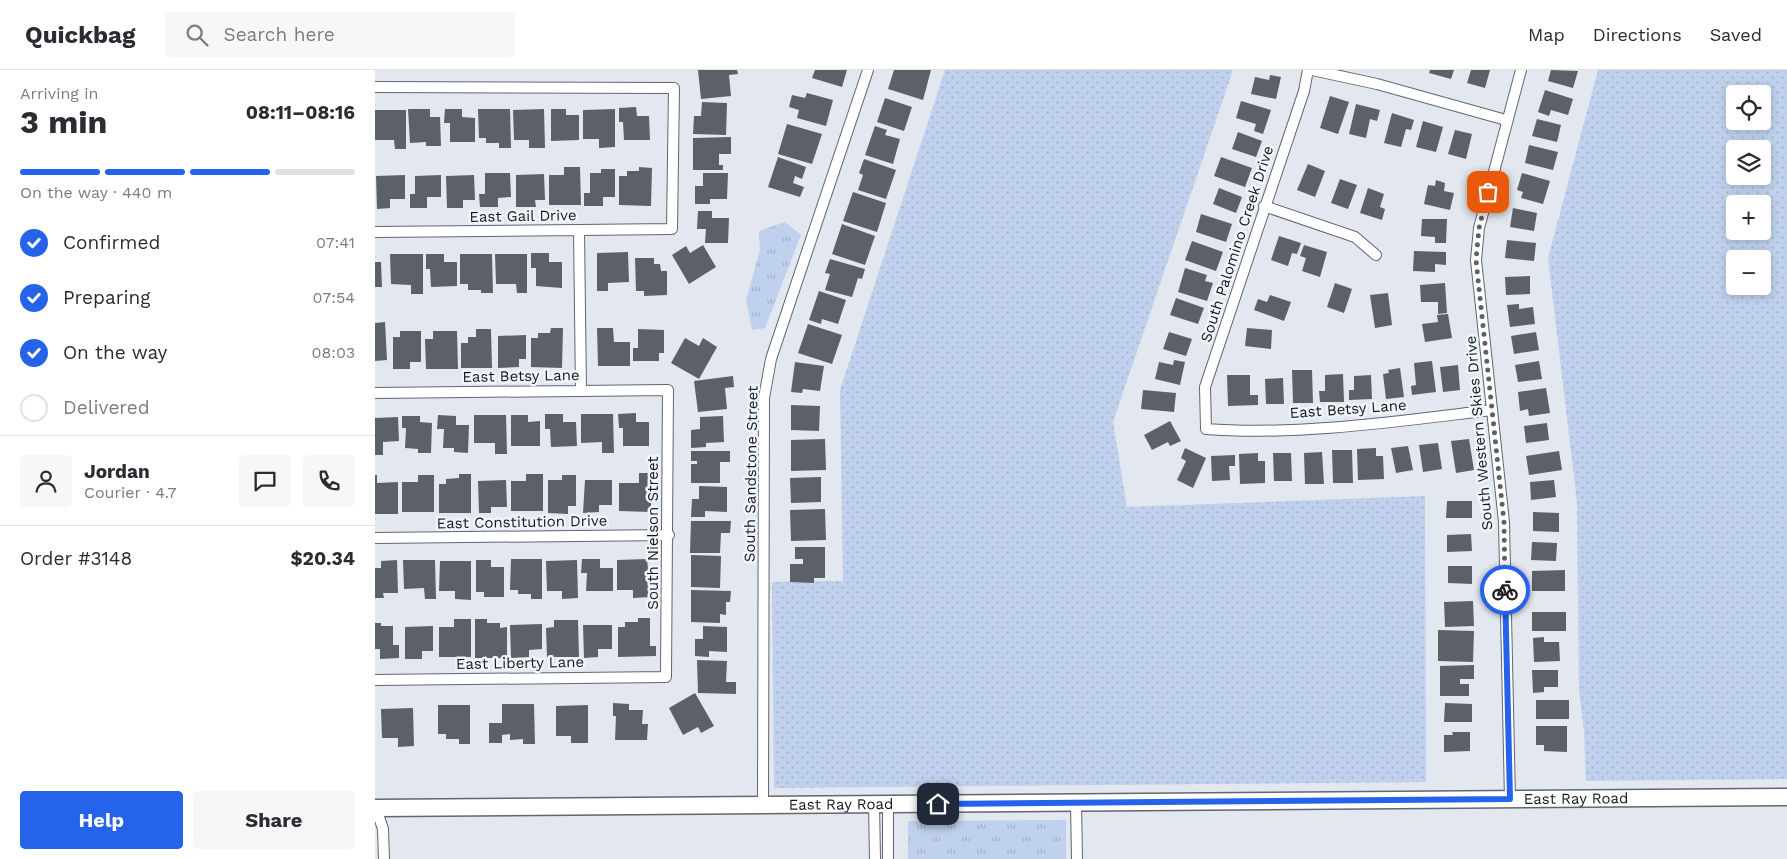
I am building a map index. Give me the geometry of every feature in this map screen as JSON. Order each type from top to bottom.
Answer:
[{"type":"main road","name":"East Ray Road","points":[[375,809],[1787,797]]},
{"type":"street","name":"South Sandstone Street","points":[[763,805],[765,398],[771,359],[868,70]]},
{"type":"street","name":"South Palomino Creek Drive","points":[[1206,429],[1205,388],[1264,206],[1304,91],[1308,70]]},
{"type":"street","points":[[1312,70],[1377,84],[1506,120]]},
{"type":"street","name":"South Western Skies Drive","points":[[1510,799],[1504,522],[1476,260],[1479,228],[1506,120],[1521,70]]},
{"type":"street","name":"East Gail Drive","points":[[375,87],[674,88],[672,229],[375,232]]},
{"type":"street","points":[[1264,206],[1355,237],[1376,255]]},
{"type":"street","points":[[579,230],[581,391]]},
{"type":"street","name":"East Betsy Lane","points":[[375,393],[668,390]]},
{"type":"street","name":"South Nielson Street","points":[[666,677],[669,535],[668,390]]},
{"type":"street","name":"East Betsy Lane","points":[[1206,429],[1233,431],[1370,425],[1492,410]]},
{"type":"street","name":"East Constitution Drive","points":[[375,538],[669,535]]},
{"type":"street","name":"East Liberty Lane","points":[[375,680],[666,677]]},
{"type":"street","points":[[1076,803],[1077,859]]},
{"type":"street","points":[[875,859],[881,804]]},
{"type":"street","points":[[881,804],[888,859]]},
{"type":"street","points":[[375,809],[383,829],[384,859]]},
{"type":"green space","points":[[945,70],[1233,70],[1113,422],[1127,507],[1425,496],[1426,782],[774,788],[772,582],[843,581],[840,390]]},
{"type":"green space","points":[[1598,70],[1787,70],[1787,779],[1586,781],[1584,731],[1579,691],[1577,502],[1548,258]]},
{"type":"green space","points":[[785,222],[801,235],[765,328],[752,330],[746,300],[760,250],[759,231]]},
{"type":"green space","points":[[1066,820],[1066,859],[908,859],[908,821]]},
{"type":"building","points":[[698,70],[737,70],[738,74],[729,75],[731,96],[701,99]]},
{"type":"building","points":[[815,70],[847,70],[842,87],[812,78]]},
{"type":"building","points":[[894,70],[931,70],[923,100],[888,89]]},
{"type":"building","points":[[1430,70],[1454,70],[1451,79],[1429,73]]},
{"type":"building","points":[[1471,70],[1490,70],[1485,88],[1467,83]]},
{"type":"building","points":[[1551,70],[1578,71],[1573,88],[1548,81]]},
{"type":"building","points":[[1270,75],[1281,77],[1276,99],[1251,94],[1255,77],[1269,80]]},
{"type":"building","points":[[1545,90],[1573,99],[1568,115],[1551,110],[1549,116],[1538,112]]},
{"type":"building","points":[[807,93],[833,100],[826,126],[797,118],[799,110],[789,107],[792,95],[805,98]]},
{"type":"building","points":[[1330,96],[1349,102],[1338,134],[1320,128]]},
{"type":"building","points":[[885,98],[912,107],[904,131],[877,122]]},
{"type":"building","points":[[1241,101],[1271,110],[1263,134],[1254,131],[1256,124],[1236,118]]},
{"type":"building","points":[[702,102],[727,103],[726,135],[693,134],[694,116],[701,116]]},
{"type":"building","points":[[1356,104],[1380,110],[1377,121],[1370,119],[1366,138],[1349,134]]},
{"type":"building","points":[[636,107],[637,116],[649,116],[650,140],[624,140],[623,122],[619,122],[619,108]]},
{"type":"building","points":[[408,109],[430,109],[430,117],[440,117],[441,146],[426,146],[426,142],[410,143]]},
{"type":"building","points":[[445,109],[462,109],[462,117],[475,118],[475,142],[450,142],[450,123],[444,123]]},
{"type":"building","points":[[478,109],[510,109],[511,148],[499,148],[499,143],[486,143],[486,138],[479,138]]},
{"type":"building","points":[[544,109],[545,148],[529,148],[529,140],[514,140],[513,110]]},
{"type":"building","points":[[551,109],[566,109],[566,115],[579,115],[579,140],[551,141]]},
{"type":"building","points":[[615,109],[615,147],[599,148],[599,139],[583,139],[583,110]]},
{"type":"building","points":[[375,110],[406,110],[406,149],[395,149],[394,140],[375,140]]},
{"type":"building","points":[[1392,113],[1414,120],[1411,130],[1406,129],[1401,147],[1384,143]]},
{"type":"building","points":[[1537,119],[1561,125],[1557,142],[1532,136]]},
{"type":"building","points":[[1423,121],[1443,127],[1436,152],[1416,147]]},
{"type":"building","points":[[787,124],[822,134],[812,164],[778,154]]},
{"type":"building","points":[[875,126],[887,130],[885,135],[900,139],[893,164],[865,155]]},
{"type":"building","points":[[1455,130],[1472,134],[1466,159],[1448,154]]},
{"type":"building","points":[[1238,132],[1262,141],[1256,157],[1232,149]]},
{"type":"building","points":[[731,137],[731,154],[719,154],[719,165],[723,165],[723,170],[693,170],[693,138]]},
{"type":"building","points":[[1529,145],[1558,152],[1553,170],[1525,163]]},
{"type":"building","points":[[778,157],[806,167],[802,179],[795,176],[793,183],[804,187],[800,197],[768,187]]},
{"type":"building","points":[[1221,157],[1252,168],[1245,187],[1214,176]]},
{"type":"building","points":[[864,159],[896,170],[886,199],[858,190],[863,175],[859,173]]},
{"type":"building","points":[[1308,164],[1325,171],[1315,197],[1297,190]]},
{"type":"building","points":[[564,167],[580,167],[581,205],[549,205],[549,175],[564,175]]},
{"type":"building","points":[[639,167],[652,168],[651,206],[619,205],[619,176],[627,176],[627,171],[639,171]]},
{"type":"building","points":[[601,169],[615,169],[615,197],[603,197],[603,206],[584,206],[584,193],[590,193],[590,173],[601,173]]},
{"type":"building","points":[[485,173],[510,173],[511,197],[498,198],[498,207],[480,207],[479,194],[485,194]]},
{"type":"building","points":[[703,173],[728,173],[727,199],[710,199],[710,204],[695,204],[695,186],[703,186]]},
{"type":"building","points":[[1522,173],[1550,181],[1543,204],[1521,198],[1523,192],[1517,190]]},
{"type":"building","points":[[544,174],[545,200],[535,200],[536,207],[516,207],[516,175]]},
{"type":"building","points":[[405,175],[405,199],[390,199],[390,208],[377,209],[376,176]]},
{"type":"building","points":[[441,175],[441,197],[427,197],[427,208],[410,208],[410,194],[415,194],[415,176]]},
{"type":"building","points":[[474,175],[475,200],[463,200],[463,208],[447,208],[446,176]]},
{"type":"building","points":[[1340,179],[1357,185],[1348,209],[1331,203]]},
{"type":"building","points":[[1436,180],[1445,183],[1444,191],[1454,193],[1450,210],[1424,204],[1428,185],[1435,186]]},
{"type":"building","points":[[1219,188],[1242,197],[1236,213],[1213,204]]},
{"type":"building","points":[[1368,188],[1384,194],[1380,207],[1385,209],[1382,220],[1360,213]]},
{"type":"building","points":[[853,192],[886,203],[877,232],[843,221]]},
{"type":"building","points":[[1513,208],[1537,213],[1534,231],[1510,227]]},
{"type":"building","points":[[698,211],[712,211],[712,218],[729,218],[728,243],[705,243],[706,229],[697,229]]},
{"type":"building","points":[[1201,214],[1232,224],[1226,242],[1196,232]]},
{"type":"building","points":[[1422,219],[1447,219],[1446,243],[1435,243],[1435,237],[1421,236]]},
{"type":"building","points":[[842,224],[875,236],[865,265],[832,254]]},
{"type":"building","points":[[1279,236],[1301,243],[1297,254],[1292,253],[1288,266],[1271,260]]},
{"type":"building","points":[[1507,240],[1536,243],[1534,261],[1505,258]]},
{"type":"building","points":[[1192,241],[1223,252],[1216,271],[1185,260]]},
{"type":"building","points":[[703,245],[716,267],[689,284],[672,255],[686,246],[690,253]]},
{"type":"building","points":[[1304,245],[1327,252],[1320,277],[1302,271],[1306,258],[1300,256]]},
{"type":"building","points":[[1414,251],[1446,252],[1446,265],[1435,264],[1435,272],[1413,271]]},
{"type":"building","points":[[628,252],[629,282],[608,283],[608,291],[597,291],[597,253]]},
{"type":"building","points":[[531,253],[549,253],[549,262],[562,262],[562,288],[536,286],[536,268],[531,268]]},
{"type":"building","points":[[390,254],[423,254],[423,294],[411,294],[411,285],[391,284]]},
{"type":"building","points":[[426,254],[444,254],[444,262],[457,262],[457,286],[431,287],[430,269],[426,269]]},
{"type":"building","points":[[460,254],[492,254],[493,293],[481,293],[481,290],[468,290],[468,284],[460,284]]},
{"type":"building","points":[[495,254],[527,254],[527,293],[517,293],[516,284],[496,284]]},
{"type":"building","points":[[635,258],[654,258],[654,264],[660,264],[661,271],[667,271],[667,295],[644,296],[644,291],[636,291]]},
{"type":"building","points":[[830,259],[865,269],[862,279],[858,278],[852,297],[825,290],[830,274],[825,273]]},
{"type":"building","points":[[375,262],[381,262],[382,287],[375,287]]},
{"type":"building","points":[[1185,268],[1207,275],[1205,281],[1213,283],[1207,301],[1178,292]]},
{"type":"building","points":[[1530,276],[1530,294],[1506,295],[1505,277]]},
{"type":"building","points":[[1335,283],[1352,289],[1344,313],[1327,307]]},
{"type":"building","points":[[1445,283],[1447,313],[1438,314],[1438,302],[1421,302],[1420,285]]},
{"type":"building","points":[[819,291],[846,300],[838,324],[822,319],[821,324],[809,320]]},
{"type":"building","points":[[1388,293],[1392,325],[1375,328],[1370,295]]},
{"type":"building","points":[[1270,295],[1291,302],[1284,321],[1254,310],[1258,299],[1267,302]]},
{"type":"building","points":[[1176,298],[1204,308],[1198,324],[1170,315]]},
{"type":"building","points":[[1519,304],[1519,309],[1533,307],[1535,324],[1510,327],[1507,305]]},
{"type":"building","points":[[1448,314],[1452,338],[1425,342],[1422,324],[1438,322],[1437,315]]},
{"type":"building","points":[[385,322],[387,360],[375,361],[375,323]]},
{"type":"building","points":[[808,324],[842,335],[832,364],[798,353]]},
{"type":"building","points":[[551,328],[563,328],[562,368],[531,367],[531,338],[538,338],[538,333],[550,333]]},
{"type":"building","points":[[597,328],[613,328],[614,342],[630,342],[630,366],[598,366]]},
{"type":"building","points":[[1247,328],[1272,330],[1271,349],[1245,346]]},
{"type":"building","points":[[476,329],[491,329],[492,368],[461,368],[461,343],[468,343],[468,337],[476,337]]},
{"type":"building","points":[[638,329],[664,330],[664,353],[659,353],[659,361],[633,361],[633,348],[638,348]]},
{"type":"building","points":[[400,331],[421,331],[421,362],[410,362],[410,369],[393,369],[393,337],[400,337]]},
{"type":"building","points":[[433,331],[457,331],[458,369],[426,369],[425,339],[433,339]]},
{"type":"building","points":[[1169,332],[1192,339],[1186,356],[1163,349]]},
{"type":"building","points":[[1536,332],[1539,350],[1514,354],[1511,336]]},
{"type":"building","points":[[526,335],[526,359],[519,359],[519,367],[498,368],[498,336]]},
{"type":"building","points":[[685,338],[699,346],[703,338],[717,347],[699,379],[671,363]]},
{"type":"building","points":[[1174,360],[1185,362],[1180,385],[1155,379],[1159,362],[1173,365]]},
{"type":"building","points":[[1432,361],[1436,392],[1412,395],[1411,386],[1416,385],[1414,363]]},
{"type":"building","points":[[1539,361],[1542,379],[1518,382],[1515,365]]},
{"type":"building","points":[[795,362],[824,366],[820,391],[803,389],[802,393],[791,392]]},
{"type":"building","points":[[1458,365],[1460,390],[1443,392],[1440,367]]},
{"type":"building","points":[[1400,368],[1404,397],[1386,399],[1383,374],[1389,373],[1388,370]]},
{"type":"building","points":[[1292,370],[1312,370],[1313,403],[1293,403]]},
{"type":"building","points":[[1343,374],[1344,402],[1320,402],[1319,391],[1325,391],[1325,375]]},
{"type":"building","points":[[1227,375],[1250,375],[1250,395],[1258,395],[1258,405],[1228,406]]},
{"type":"building","points":[[1371,375],[1372,399],[1349,400],[1349,390],[1354,390],[1354,376]]},
{"type":"building","points":[[733,376],[734,387],[725,388],[727,409],[698,412],[694,381]]},
{"type":"building","points":[[1283,378],[1284,404],[1266,404],[1265,379]]},
{"type":"building","points":[[1546,388],[1550,413],[1529,416],[1528,409],[1520,411],[1518,392]]},
{"type":"building","points":[[1143,390],[1176,393],[1174,412],[1141,409]]},
{"type":"building","points":[[791,405],[820,406],[819,431],[791,430]]},
{"type":"building","points":[[636,413],[636,422],[649,422],[649,446],[623,446],[623,428],[619,428],[618,414]]},
{"type":"building","points":[[545,414],[563,414],[563,422],[576,422],[577,446],[551,447],[550,429],[545,429]]},
{"type":"building","points":[[581,414],[613,414],[614,453],[602,453],[602,442],[581,443]]},
{"type":"building","points":[[438,415],[456,416],[456,425],[469,425],[468,453],[454,452],[454,448],[443,448],[444,429],[437,429]]},
{"type":"building","points":[[474,415],[506,415],[507,454],[495,454],[495,443],[474,443]]},
{"type":"building","points":[[511,415],[528,415],[528,422],[540,421],[540,446],[511,446]]},
{"type":"building","points":[[402,416],[420,416],[420,422],[432,423],[431,453],[418,453],[418,449],[405,448],[406,428],[402,428]]},
{"type":"building","points":[[723,416],[724,442],[706,443],[706,447],[691,448],[691,430],[700,429],[700,417]]},
{"type":"building","points":[[398,417],[399,441],[383,442],[383,455],[375,455],[375,418]]},
{"type":"building","points":[[1170,421],[1181,441],[1170,446],[1168,442],[1152,450],[1144,435]]},
{"type":"building","points":[[1547,423],[1549,440],[1526,443],[1524,426]]},
{"type":"building","points":[[825,439],[826,470],[791,471],[791,440]]},
{"type":"building","points":[[1469,439],[1474,470],[1456,473],[1451,441]]},
{"type":"building","points":[[1438,443],[1442,469],[1423,472],[1419,445]]},
{"type":"building","points":[[1408,446],[1413,470],[1396,473],[1391,448]]},
{"type":"building","points":[[1185,448],[1206,458],[1193,488],[1177,480],[1186,461],[1181,458]]},
{"type":"building","points":[[1376,448],[1376,456],[1383,456],[1384,479],[1358,480],[1357,449]]},
{"type":"building","points":[[1332,450],[1352,450],[1353,483],[1333,483]]},
{"type":"building","points":[[691,451],[730,451],[730,462],[720,462],[720,483],[691,483],[691,464],[697,464],[697,461],[691,461]]},
{"type":"building","points":[[1559,451],[1562,470],[1529,475],[1526,456]]},
{"type":"building","points":[[1322,452],[1324,484],[1305,484],[1304,453]]},
{"type":"building","points":[[1258,453],[1258,461],[1265,461],[1265,483],[1240,484],[1239,454]]},
{"type":"building","points":[[1273,453],[1291,453],[1292,481],[1274,481]]},
{"type":"building","points":[[1235,455],[1235,466],[1229,466],[1230,480],[1212,481],[1211,456]]},
{"type":"building","points":[[639,473],[651,473],[651,512],[619,511],[619,483],[639,483]]},
{"type":"building","points":[[459,474],[471,474],[471,513],[439,513],[439,484],[446,484],[446,479],[459,478]]},
{"type":"building","points":[[526,474],[543,474],[543,511],[511,511],[511,481],[526,481]]},
{"type":"building","points":[[375,475],[377,475],[377,483],[398,482],[398,514],[375,514]]},
{"type":"building","points":[[418,475],[434,475],[434,512],[402,512],[402,482],[418,482]]},
{"type":"building","points":[[562,475],[576,475],[576,506],[568,506],[568,514],[548,513],[548,480],[562,480]]},
{"type":"building","points":[[821,477],[821,502],[791,503],[790,478]]},
{"type":"building","points":[[506,480],[507,507],[491,507],[491,513],[479,513],[478,481]]},
{"type":"building","points":[[585,480],[612,480],[612,505],[599,505],[599,512],[583,513]]},
{"type":"building","points":[[1554,480],[1556,497],[1531,500],[1530,482]]},
{"type":"building","points":[[699,486],[727,487],[727,512],[705,511],[705,517],[691,517],[692,499],[699,499]]},
{"type":"building","points":[[1447,501],[1472,501],[1472,518],[1446,518]]},
{"type":"building","points":[[825,509],[826,540],[791,541],[790,510]]},
{"type":"building","points":[[1533,512],[1559,513],[1559,532],[1533,531]]},
{"type":"building","points":[[691,521],[731,521],[730,533],[721,533],[720,553],[690,553]]},
{"type":"building","points":[[1471,534],[1472,551],[1447,552],[1447,535]]},
{"type":"building","points":[[1532,542],[1557,543],[1556,561],[1531,560]]},
{"type":"building","points":[[795,547],[825,547],[825,578],[814,578],[814,583],[790,582],[790,564],[803,564],[803,559],[795,559]]},
{"type":"building","points":[[691,555],[721,556],[720,588],[691,587]]},
{"type":"building","points":[[511,559],[542,559],[542,599],[531,599],[531,594],[518,594],[518,590],[510,590]]},
{"type":"building","points":[[582,559],[600,559],[600,568],[613,568],[613,591],[586,591],[587,573],[581,573]]},
{"type":"building","points":[[647,559],[648,569],[651,569],[651,597],[633,598],[633,590],[617,590],[617,560]]},
{"type":"building","points":[[397,560],[398,593],[383,593],[384,598],[375,598],[375,568],[381,568],[381,561]]},
{"type":"building","points":[[403,560],[435,560],[436,599],[425,599],[424,588],[404,589]]},
{"type":"building","points":[[476,560],[491,560],[491,567],[504,567],[504,597],[484,597],[484,592],[476,592]]},
{"type":"building","points":[[577,560],[578,598],[562,599],[562,591],[547,591],[546,561]]},
{"type":"building","points":[[440,561],[471,561],[471,600],[455,599],[455,591],[439,591]]},
{"type":"building","points":[[1448,566],[1472,566],[1472,584],[1448,583]]},
{"type":"building","points":[[1565,570],[1565,591],[1532,591],[1532,571]]},
{"type":"building","points":[[691,590],[731,591],[730,602],[726,602],[726,615],[720,614],[720,623],[691,622]]},
{"type":"building","points":[[1473,601],[1474,626],[1445,627],[1444,602]]},
{"type":"building","points":[[1532,612],[1566,612],[1566,631],[1532,631]]},
{"type":"building","points":[[638,618],[650,618],[650,646],[656,646],[656,656],[618,657],[618,627],[625,627],[625,622],[638,622]]},
{"type":"building","points":[[454,619],[471,619],[471,657],[439,657],[439,627],[454,627]]},
{"type":"building","points":[[475,619],[487,619],[487,623],[500,623],[500,628],[507,627],[507,658],[475,658]]},
{"type":"building","points":[[554,620],[578,620],[579,657],[547,657],[546,628],[554,627]]},
{"type":"building","points":[[375,623],[381,623],[381,626],[393,626],[393,645],[399,645],[399,658],[380,659],[380,649],[375,649]]},
{"type":"building","points":[[542,624],[542,649],[529,650],[529,657],[511,658],[510,625]]},
{"type":"building","points":[[583,625],[612,625],[612,649],[598,649],[598,657],[584,658]]},
{"type":"building","points":[[433,626],[433,651],[422,651],[422,659],[405,659],[405,627]]},
{"type":"building","points":[[703,626],[727,627],[727,652],[709,651],[709,657],[695,656],[695,639],[703,639]]},
{"type":"building","points":[[1438,630],[1474,631],[1473,662],[1438,661]]},
{"type":"building","points":[[1544,637],[1544,642],[1559,642],[1560,661],[1534,662],[1533,638]]},
{"type":"building","points":[[697,660],[727,661],[726,682],[736,682],[736,694],[698,693]]},
{"type":"building","points":[[1474,665],[1474,679],[1460,679],[1460,684],[1469,684],[1469,696],[1440,696],[1440,666]]},
{"type":"building","points":[[1532,670],[1558,670],[1558,687],[1544,687],[1544,692],[1533,693]]},
{"type":"building","points":[[695,693],[714,726],[701,733],[698,727],[683,735],[669,708]]},
{"type":"building","points":[[1536,700],[1569,700],[1569,719],[1536,719]]},
{"type":"building","points":[[613,703],[629,704],[629,710],[643,710],[642,724],[648,724],[647,740],[615,740],[616,716],[613,716]]},
{"type":"building","points":[[1445,703],[1472,704],[1472,722],[1444,722]]},
{"type":"building","points":[[502,704],[534,704],[535,744],[523,744],[523,739],[510,740],[510,734],[502,735],[502,743],[489,743],[489,723],[502,723]]},
{"type":"building","points":[[438,705],[470,705],[470,744],[459,744],[459,739],[446,739],[446,734],[438,734]]},
{"type":"building","points":[[588,705],[588,743],[571,743],[571,736],[556,736],[556,706]]},
{"type":"building","points":[[413,708],[414,746],[398,747],[398,738],[382,738],[381,709]]},
{"type":"building","points":[[1536,726],[1567,726],[1567,752],[1544,751],[1544,745],[1536,745]]},
{"type":"building","points":[[1452,732],[1470,732],[1470,751],[1444,752],[1444,735],[1453,735]]},
{"type":"way so far","points":[[1488,192],[1479,228],[1476,260],[1504,522],[1505,590]]},
{"type":"route","points":[[938,804],[1510,799],[1505,590]]}]
